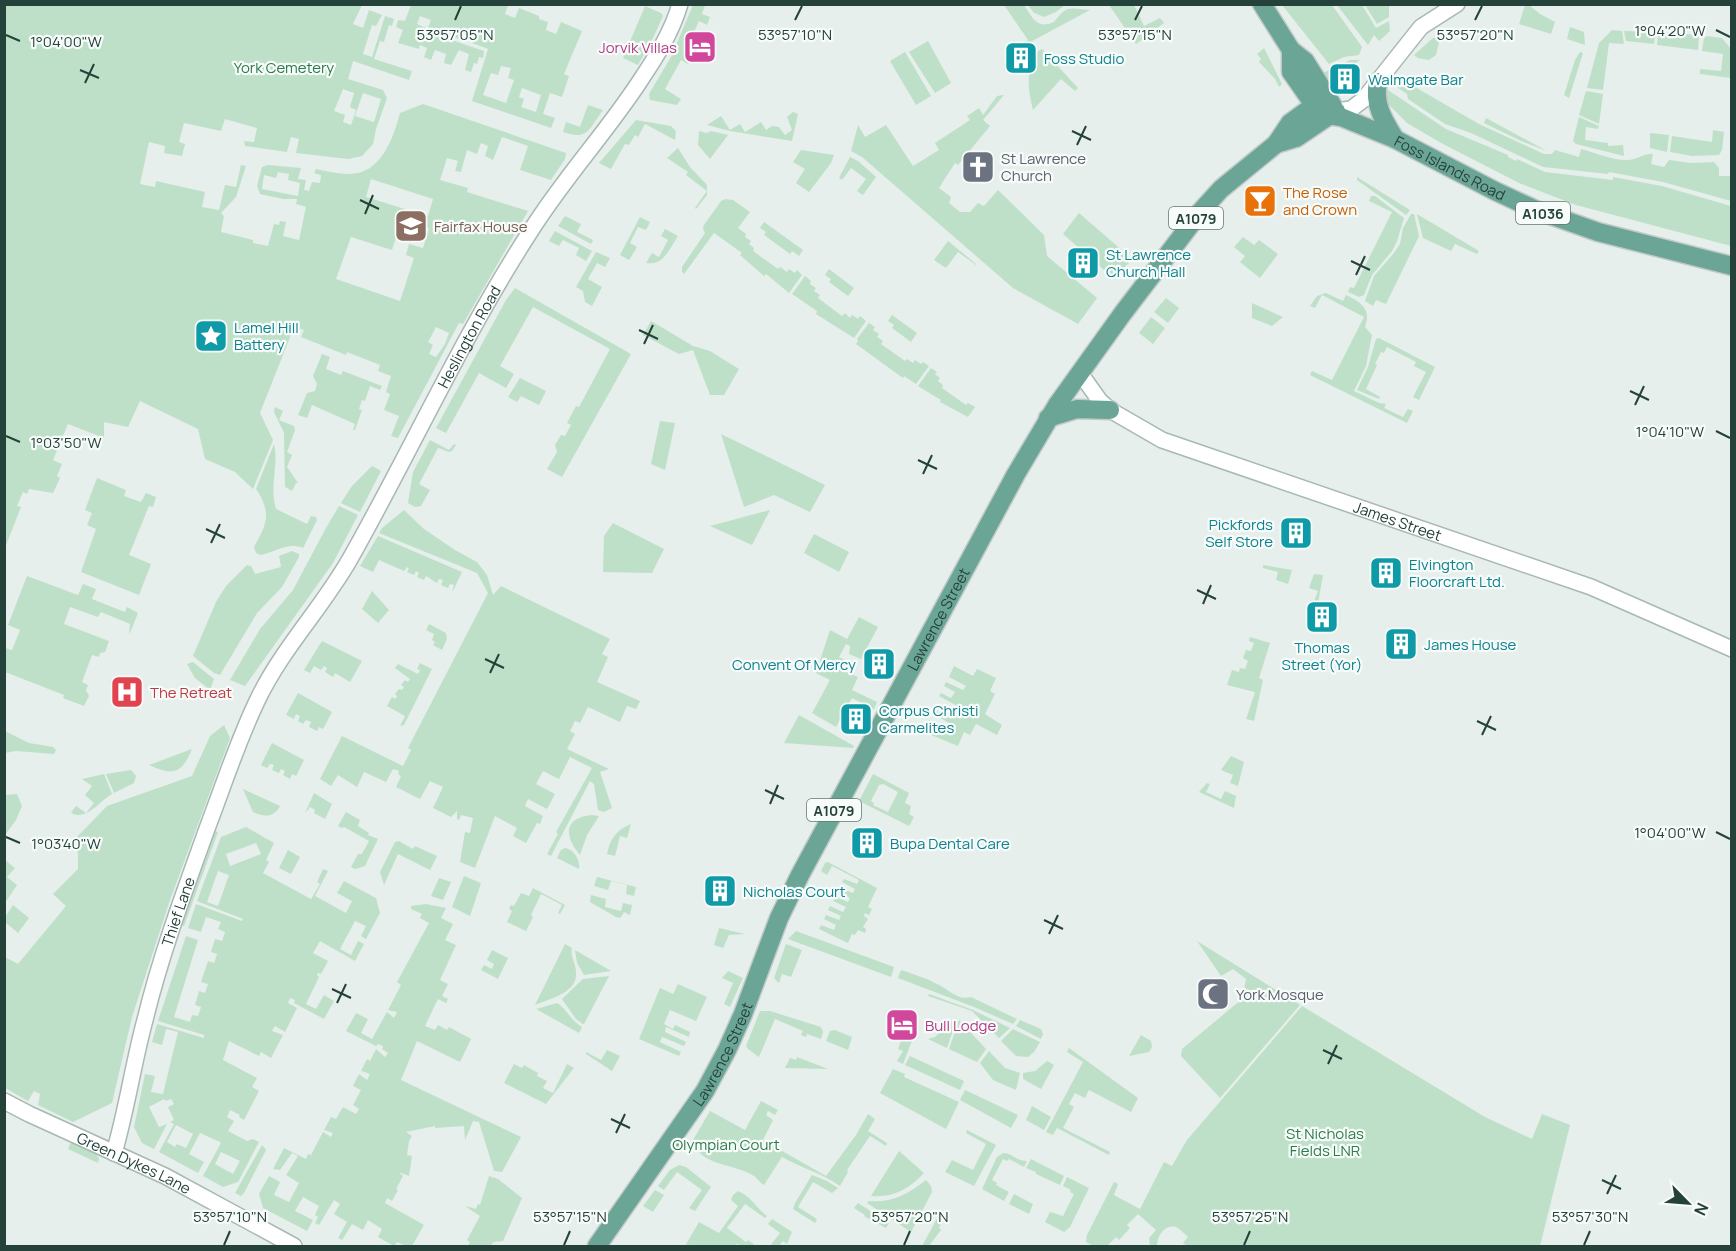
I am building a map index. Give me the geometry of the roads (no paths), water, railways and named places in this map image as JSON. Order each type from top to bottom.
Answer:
[{"type":"main road","points":[[1262,4],[1291,50],[1305,61],[1329,109]]},
{"type":"main road","points":[[1378,82],[1376,97],[1395,139]]},
{"type":"main road","name":"Foss Islands Road","points":[[1329,109],[1395,139],[1484,186],[1536,210],[1598,232],[1731,266]]},
{"type":"main road","name":"Lawrence Street","points":[[597,1246],[705,1091],[727,1050],[755,984],[779,918],[800,875],[1048,418],[1122,313],[1221,189],[1276,144],[1290,123],[1329,109]]},
{"type":"main road","points":[[1048,418],[1077,410],[1110,411]]},
{"type":"street","name":"Heslington Road","points":[[269,677],[347,565],[454,362],[516,254],[538,219],[624,105],[650,66],[680,4]]},
{"type":"street","points":[[1329,109],[1351,109],[1357,105],[1421,27],[1457,4]]},
{"type":"street","name":"James Street","points":[[1080,373],[1110,411],[1143,430],[1182,448],[1591,587],[1731,649]]},
{"type":"street","name":"Thief Lane","points":[[114,1153],[145,1018],[176,917],[249,718],[269,677]]},
{"type":"street","name":"Green Dykes Lane","points":[[4,1101],[177,1183],[294,1246]]},
{"type":"place","name":"Jorvik Villas","points":[[700,47]]},
{"type":"place","name":"Foss Studio","points":[[1021,58]]},
{"type":"place","name":"Walmgate Bar","points":[[1345,79]]},
{"type":"place","name":"St Lawrence Church","points":[[978,167]]},
{"type":"place","name":"The Rose and Crown","points":[[1260,201]]},
{"type":"place","name":"Fairfax House","points":[[411,226]]},
{"type":"place","name":"St Lawrence Church Hall","points":[[1083,263]]},
{"type":"place","name":"Lamel Hill Battery","points":[[211,336]]},
{"type":"place","name":"Pickfords Self Store","points":[[1296,533]]},
{"type":"place","name":"Elvington Floorcraft Ltd.","points":[[1386,573]]},
{"type":"place","name":"Thomas Street (Yor)","points":[[1322,617]]},
{"type":"place","name":"James House","points":[[1401,644]]},
{"type":"place","name":"Convent Of Mercy","points":[[879,664]]},
{"type":"place","name":"The Retreat","points":[[127,692]]},
{"type":"place","name":"Corpus Christi Carmelites","points":[[856,719]]},
{"type":"place","name":"Bupa Dental Care","points":[[867,843]]},
{"type":"place","name":"Nicholas Court","points":[[720,891]]},
{"type":"place","name":"York Mosque","points":[[1213,994]]},
{"type":"place","name":"Bull Lodge","points":[[902,1025]]},
{"type":"park label","name":"York Cemetery","points":[[284,67]]},
{"type":"park label","name":"St Nicholas Fields LNR","points":[[1325,1142]]},
{"type":"park label","name":"Olympian Court","points":[[726,1144]]}]
